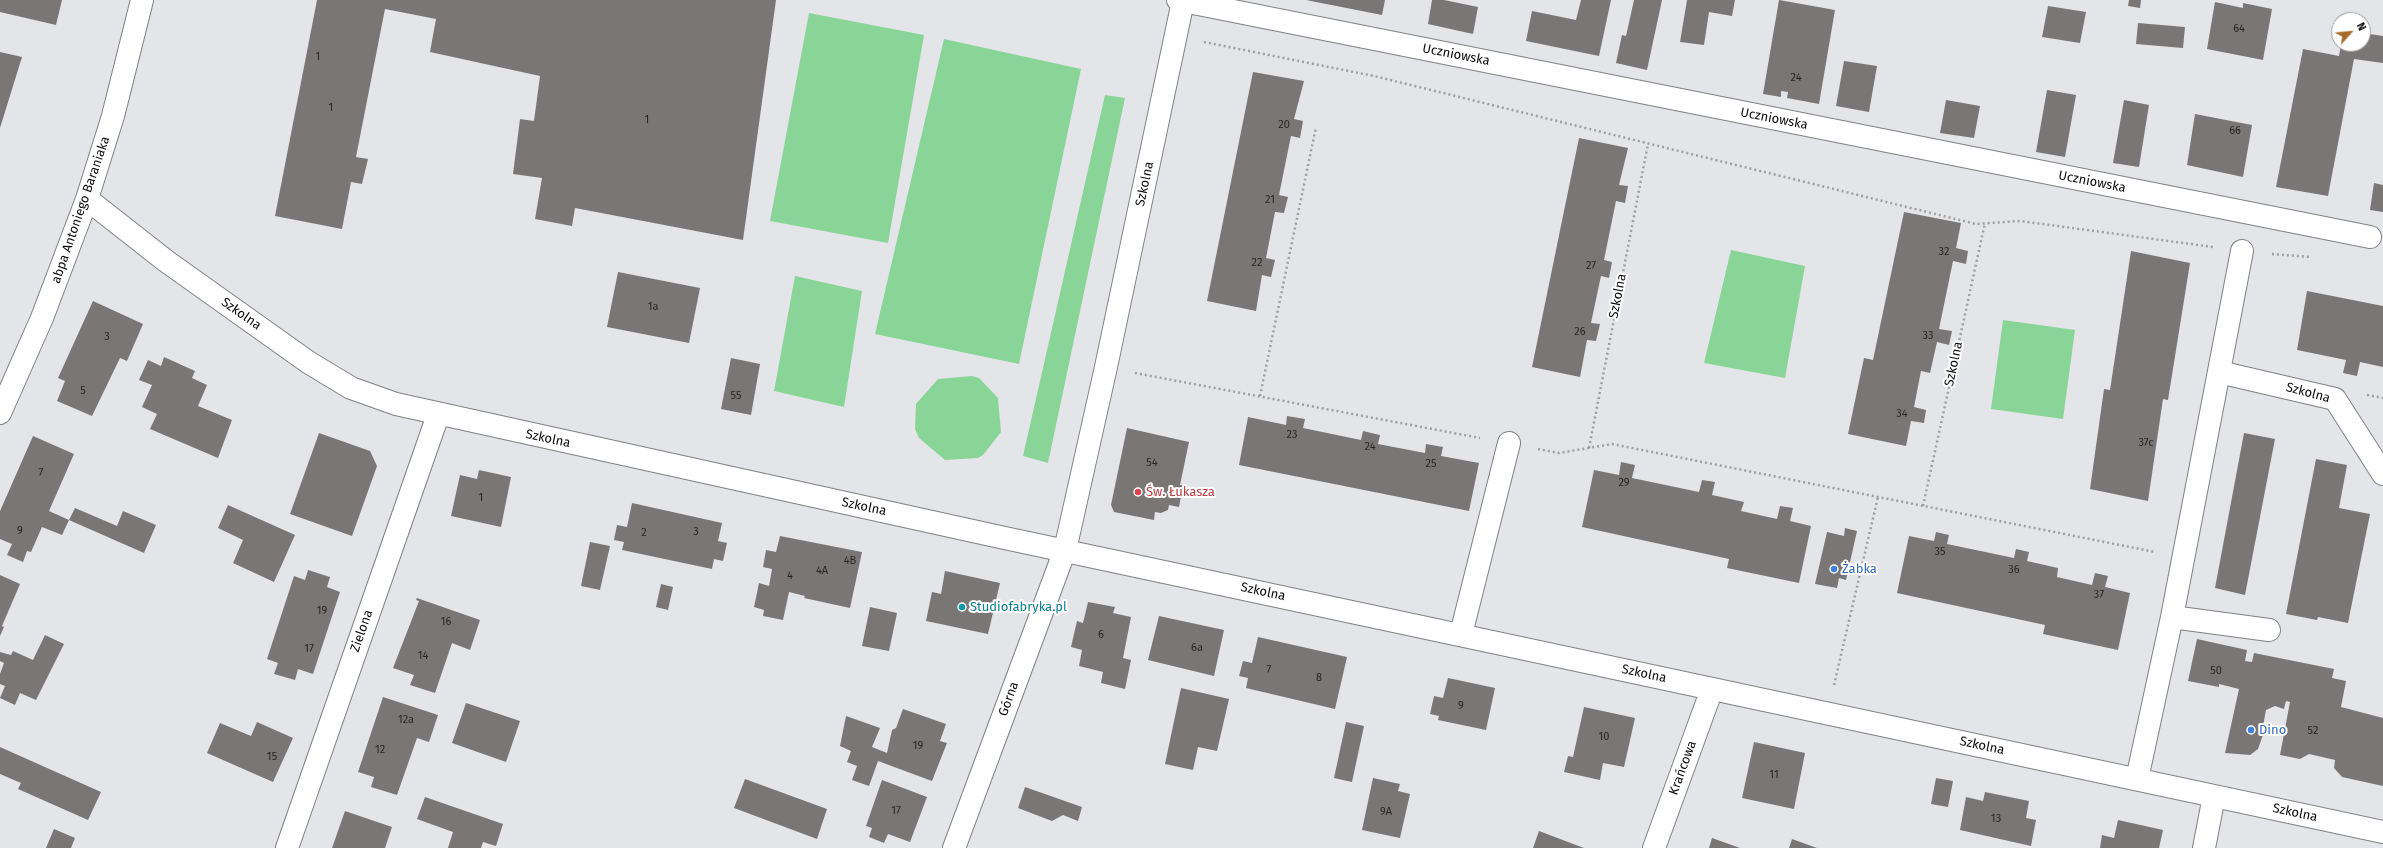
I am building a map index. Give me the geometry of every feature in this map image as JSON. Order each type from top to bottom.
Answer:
[{"type":"street","name":"abpa Antoniego Baraniaka","points":[[0,413],[42,318],[87,199],[113,116],[142,0]]},
{"type":"street","name":"Szkolna","points":[[1065,550],[1106,367],[1176,36],[1180,1]]},
{"type":"street","name":"Uczniowska","points":[[1180,1],[2370,237]]},
{"type":"street","name":"Szkolna","points":[[87,199],[166,261],[308,362],[351,388],[396,404],[438,415],[2383,832]]},
{"type":"street","points":[[2137,779],[2172,617],[2242,251]]},
{"type":"street","name":"Szkolna","points":[[2219,372],[2335,399],[2383,474]]},
{"type":"street","name":"Zielona","points":[[287,848],[438,415]]},
{"type":"street","points":[[1461,634],[1509,443]]},
{"type":"street","name":"Górna","points":[[954,848],[1065,550]]},
{"type":"street","points":[[2172,617],[2269,630]]},
{"type":"street","name":"Krańcowa","points":[[1654,848],[1712,689]]},
{"type":"street","points":[[2204,848],[2214,796]]},
{"type":"path","points":[[1176,36],[1374,76],[1976,224],[2020,221],[2242,251],[2312,258]]},
{"type":"path","points":[[1260,396],[1316,126]]},
{"type":"path","name":"Szkolna","points":[[1589,448],[1648,144]]},
{"type":"path","name":"Szkolna","points":[[1923,506],[1985,223]]},
{"type":"path","points":[[1106,367],[1559,453],[1612,444],[2183,558]]},
{"type":"path","points":[[1827,713],[1878,497]]},
{"type":"green space","points":[[809,13],[924,35],[888,243],[770,221]]},
{"type":"green space","points":[[944,39],[1081,69],[1019,364],[875,334]]},
{"type":"green space","points":[[1105,95],[1125,98],[1048,463],[1023,456]]},
{"type":"green space","points":[[1731,250],[1805,266],[1785,378],[1704,363]]},
{"type":"green space","points":[[795,276],[862,291],[844,407],[774,391]]},
{"type":"green space","points":[[2003,320],[2075,330],[2063,419],[1991,409]]},
{"type":"green space","points":[[972,376],[979,378],[998,398],[1001,432],[983,455],[978,458],[945,460],[919,438],[915,429],[916,404],[938,379]]},
{"type":"building","points":[[0,0],[62,0],[56,25],[0,12]]},
{"type":"building","points":[[317,0],[776,0],[743,240],[575,208],[572,226],[535,219],[542,178],[513,174],[520,119],[534,121],[540,76],[430,52],[436,19],[385,9],[356,157],[368,159],[362,184],[351,182],[342,229],[275,216]]},
{"type":"building","points":[[1306,0],[1385,0],[1382,15]]},
{"type":"building","points":[[1432,0],[1444,0],[1478,7],[1473,34],[1428,24]]},
{"type":"building","points":[[1581,0],[1611,0],[1599,56],[1526,41],[1532,11],[1576,20]]},
{"type":"building","points":[[1634,0],[1662,0],[1647,70],[1616,63],[1622,35],[1626,36]]},
{"type":"building","points":[[1687,0],[1735,0],[1732,16],[1709,12],[1704,45],[1680,42]]},
{"type":"building","points":[[1779,0],[1835,10],[1819,104],[1787,98],[1788,92],[1781,91],[1781,97],[1763,94]]},
{"type":"building","points":[[2129,0],[2141,0],[2140,8],[2128,6]]},
{"type":"building","points":[[2215,2],[2243,8],[2243,3],[2272,9],[2263,60],[2207,49]]},
{"type":"building","points":[[2048,6],[2086,12],[2080,43],[2042,37]]},
{"type":"building","points":[[2138,23],[2185,27],[2183,48],[2136,44]]},
{"type":"building","points":[[2371,34],[2383,36],[2383,63],[2354,59],[2328,196],[2276,187],[2303,49],[2339,56],[2340,52],[2371,52]]},
{"type":"building","points":[[0,52],[22,57],[0,128]]},
{"type":"building","points":[[1844,61],[1877,66],[1869,112],[1836,106]]},
{"type":"building","points":[[1253,72],[1304,81],[1294,119],[1303,121],[1300,138],[1291,136],[1279,195],[1288,197],[1284,213],[1275,212],[1266,258],[1275,260],[1271,277],[1262,275],[1256,311],[1207,301]]},
{"type":"building","points":[[2047,90],[2076,95],[2065,157],[2036,152]]},
{"type":"building","points":[[1946,100],[1980,106],[1974,138],[1940,133]]},
{"type":"building","points":[[2124,100],[2149,105],[2139,167],[2113,163]]},
{"type":"building","points":[[2195,114],[2252,125],[2243,177],[2187,165]]},
{"type":"building","points":[[1579,138],[1628,148],[1619,185],[1628,186],[1625,203],[1616,201],[1604,260],[1612,262],[1609,278],[1601,276],[1591,323],[1600,324],[1596,341],[1587,340],[1580,377],[1532,367]]},
{"type":"building","points":[[2374,183],[2383,185],[2383,212],[2370,210]]},
{"type":"building","points":[[1904,212],[1961,223],[1956,248],[1968,251],[1966,264],[1953,261],[1939,329],[1952,331],[1949,345],[1937,342],[1930,373],[1921,371],[1914,407],[1926,410],[1924,423],[1911,421],[1906,446],[1848,434],[1864,358],[1873,360]]},
{"type":"building","points":[[2131,251],[2190,263],[2168,400],[2163,399],[2148,501],[2090,489],[2104,389],[2110,390]]},
{"type":"building","points":[[618,272],[700,288],[689,343],[607,327]]},
{"type":"building","points":[[2307,291],[2383,306],[2383,367],[2360,362],[2357,376],[2343,373],[2346,360],[2297,350]]},
{"type":"building","points":[[93,301],[143,324],[127,361],[120,358],[92,416],[57,401],[65,381],[58,378]]},
{"type":"building","points":[[164,357],[195,371],[192,378],[207,385],[198,406],[232,420],[218,458],[150,429],[157,414],[142,407],[152,385],[139,380],[148,360],[161,366]]},
{"type":"building","points":[[731,358],[760,364],[751,415],[721,409]]},
{"type":"building","points":[[1287,416],[1305,419],[1303,428],[1361,440],[1363,431],[1380,435],[1378,444],[1425,453],[1426,444],[1443,447],[1441,456],[1479,463],[1469,511],[1239,465],[1248,417],[1286,425]]},
{"type":"building","points":[[1127,428],[1189,442],[1180,485],[1183,485],[1179,507],[1169,505],[1168,510],[1161,513],[1155,512],[1154,520],[1114,512],[1111,505]]},
{"type":"building","points":[[319,433],[370,451],[377,466],[352,536],[290,514]]},
{"type":"building","points":[[2244,433],[2275,439],[2245,595],[2215,588]]},
{"type":"building","points":[[33,436],[74,454],[49,511],[69,520],[62,535],[42,527],[31,552],[27,551],[23,562],[7,555],[12,544],[0,539],[0,511]]},
{"type":"building","points":[[2316,459],[2347,465],[2339,508],[2370,514],[2348,623],[2318,617],[2317,620],[2286,614]]},
{"type":"building","points":[[1621,462],[1635,465],[1632,478],[1699,492],[1702,480],[1715,482],[1712,495],[1744,502],[1741,511],[1777,519],[1780,506],[1793,508],[1790,521],[1811,526],[1799,583],[1727,568],[1729,559],[1582,527],[1594,470],[1619,475]]},
{"type":"building","points":[[479,470],[511,477],[501,527],[451,516],[460,475],[477,479]]},
{"type":"building","points":[[632,503],[722,523],[718,541],[727,543],[723,561],[714,559],[712,569],[622,550],[624,542],[614,540],[617,525],[627,527]]},
{"type":"building","points":[[228,505],[295,535],[274,582],[233,563],[243,540],[218,528]]},
{"type":"building","points":[[75,508],[117,526],[123,511],[156,525],[144,553],[69,520]]},
{"type":"building","points":[[1845,528],[1857,531],[1846,580],[1839,578],[1837,588],[1815,584],[1827,532],[1844,536]]},
{"type":"building","points":[[1936,532],[1949,535],[1947,544],[2014,558],[2016,549],[2029,552],[2027,561],[2058,568],[2057,577],[2092,585],[2095,573],[2108,576],[2105,587],[2130,593],[2118,650],[2043,634],[2045,625],[1897,593],[1909,536],[1934,541]]},
{"type":"building","points":[[780,536],[862,552],[850,608],[804,598],[805,596],[789,592],[783,620],[763,616],[764,610],[754,607],[759,583],[769,586],[772,569],[763,567],[766,550],[776,552]]},
{"type":"building","points":[[590,542],[610,546],[600,590],[581,586]]},
{"type":"building","points":[[308,570],[330,577],[327,587],[340,592],[313,674],[298,669],[295,680],[274,674],[278,663],[267,659],[294,576],[305,580]]},
{"type":"building","name":"Studiofabryka.pl","points":[[945,571],[1000,583],[988,634],[926,621],[932,592],[941,594]]},
{"type":"building","points":[[0,575],[20,584],[2,626],[4,627],[0,636]]},
{"type":"building","points":[[661,584],[673,587],[668,610],[656,607]]},
{"type":"building","points":[[417,598],[480,620],[470,650],[452,643],[435,693],[410,685],[414,675],[393,668],[419,601],[416,600]]},
{"type":"building","points":[[1088,602],[1115,607],[1113,613],[1131,617],[1123,658],[1131,660],[1125,689],[1101,683],[1103,672],[1079,666],[1082,650],[1071,647],[1077,621],[1083,623]]},
{"type":"building","points":[[870,607],[897,613],[889,651],[862,646]]},
{"type":"building","points":[[1159,616],[1224,630],[1214,676],[1148,660]]},
{"type":"building","points":[[45,635],[64,644],[36,700],[20,693],[15,705],[0,698],[5,686],[0,684],[0,674],[4,663],[0,661],[0,652],[11,655],[13,651],[33,660]]},
{"type":"building","points":[[1258,637],[1347,657],[1335,709],[1246,688],[1248,678],[1239,676],[1243,661],[1252,663]]},
{"type":"building","points":[[2197,639],[2247,650],[2245,661],[2252,662],[2254,653],[2334,669],[2332,678],[2346,681],[2341,707],[2383,718],[2383,786],[2342,777],[2334,768],[2335,760],[2309,754],[2300,759],[2280,755],[2290,702],[2286,701],[2284,709],[2275,706],[2266,710],[2262,731],[2264,732],[2258,749],[2250,755],[2225,753],[2239,689],[2219,684],[2219,687],[2188,681]]},
{"type":"building","points":[[1448,678],[1495,688],[1486,730],[1438,720],[1439,716],[1430,714],[1434,696],[1443,698]]},
{"type":"building","points":[[1181,688],[1229,699],[1217,751],[1198,747],[1193,770],[1165,764]]},
{"type":"building","points":[[383,697],[438,715],[429,742],[417,738],[397,795],[371,787],[374,777],[358,772]]},
{"type":"building","points":[[466,703],[520,721],[506,762],[452,743]]},
{"type":"building","points":[[1584,707],[1635,718],[1624,767],[1603,763],[1600,780],[1564,772],[1568,756],[1573,757]]},
{"type":"building","points":[[903,709],[946,724],[940,741],[947,743],[932,781],[878,761],[869,786],[852,780],[857,766],[847,762],[851,751],[840,746],[846,716],[880,728],[872,747],[887,753],[892,730],[896,728]]},
{"type":"building","points":[[257,722],[293,738],[273,782],[207,753],[220,723],[251,736]]},
{"type":"building","points":[[1346,722],[1364,726],[1352,782],[1334,778]]},
{"type":"building","points":[[1754,742],[1805,753],[1794,809],[1742,798]]},
{"type":"building","points":[[0,747],[101,792],[88,820],[18,789],[21,783],[0,774]]},
{"type":"building","points":[[1373,778],[1400,784],[1398,791],[1410,794],[1400,838],[1362,830]]},
{"type":"building","points":[[1936,778],[1953,781],[1948,807],[1931,804]]},
{"type":"building","points":[[745,779],[827,809],[817,839],[734,808]]},
{"type":"building","points":[[882,780],[927,797],[910,842],[888,834],[884,843],[869,837],[872,828],[866,826]]},
{"type":"building","points":[[1025,787],[1082,807],[1078,821],[1063,815],[1052,821],[1018,808]]},
{"type":"building","points":[[1985,792],[2029,801],[2026,818],[2036,820],[2031,846],[1960,830],[1966,797],[1983,801]]},
{"type":"building","points":[[425,797],[503,824],[496,846],[483,842],[481,848],[448,848],[453,832],[417,819]]},
{"type":"building","points":[[345,811],[392,827],[385,848],[332,848]]},
{"type":"building","points":[[2118,820],[2163,830],[2159,848],[2100,848],[2102,835],[2114,838]]},
{"type":"building","points":[[54,829],[75,838],[71,848],[46,848]]},
{"type":"building","points":[[1539,831],[1584,848],[1533,848]]},
{"type":"building","points":[[1712,838],[1740,848],[1709,848]]},
{"type":"building","points":[[1792,839],[1817,848],[1789,848]]},
{"type":"place","name":"Św. Łukasza","points":[[1138,492]]},
{"type":"place","name":"Żabka","points":[[1834,569]]},
{"type":"place","name":"Studiofabryka.pl","points":[[962,607]]},
{"type":"place","name":"Dino","points":[[2251,730]]}]
